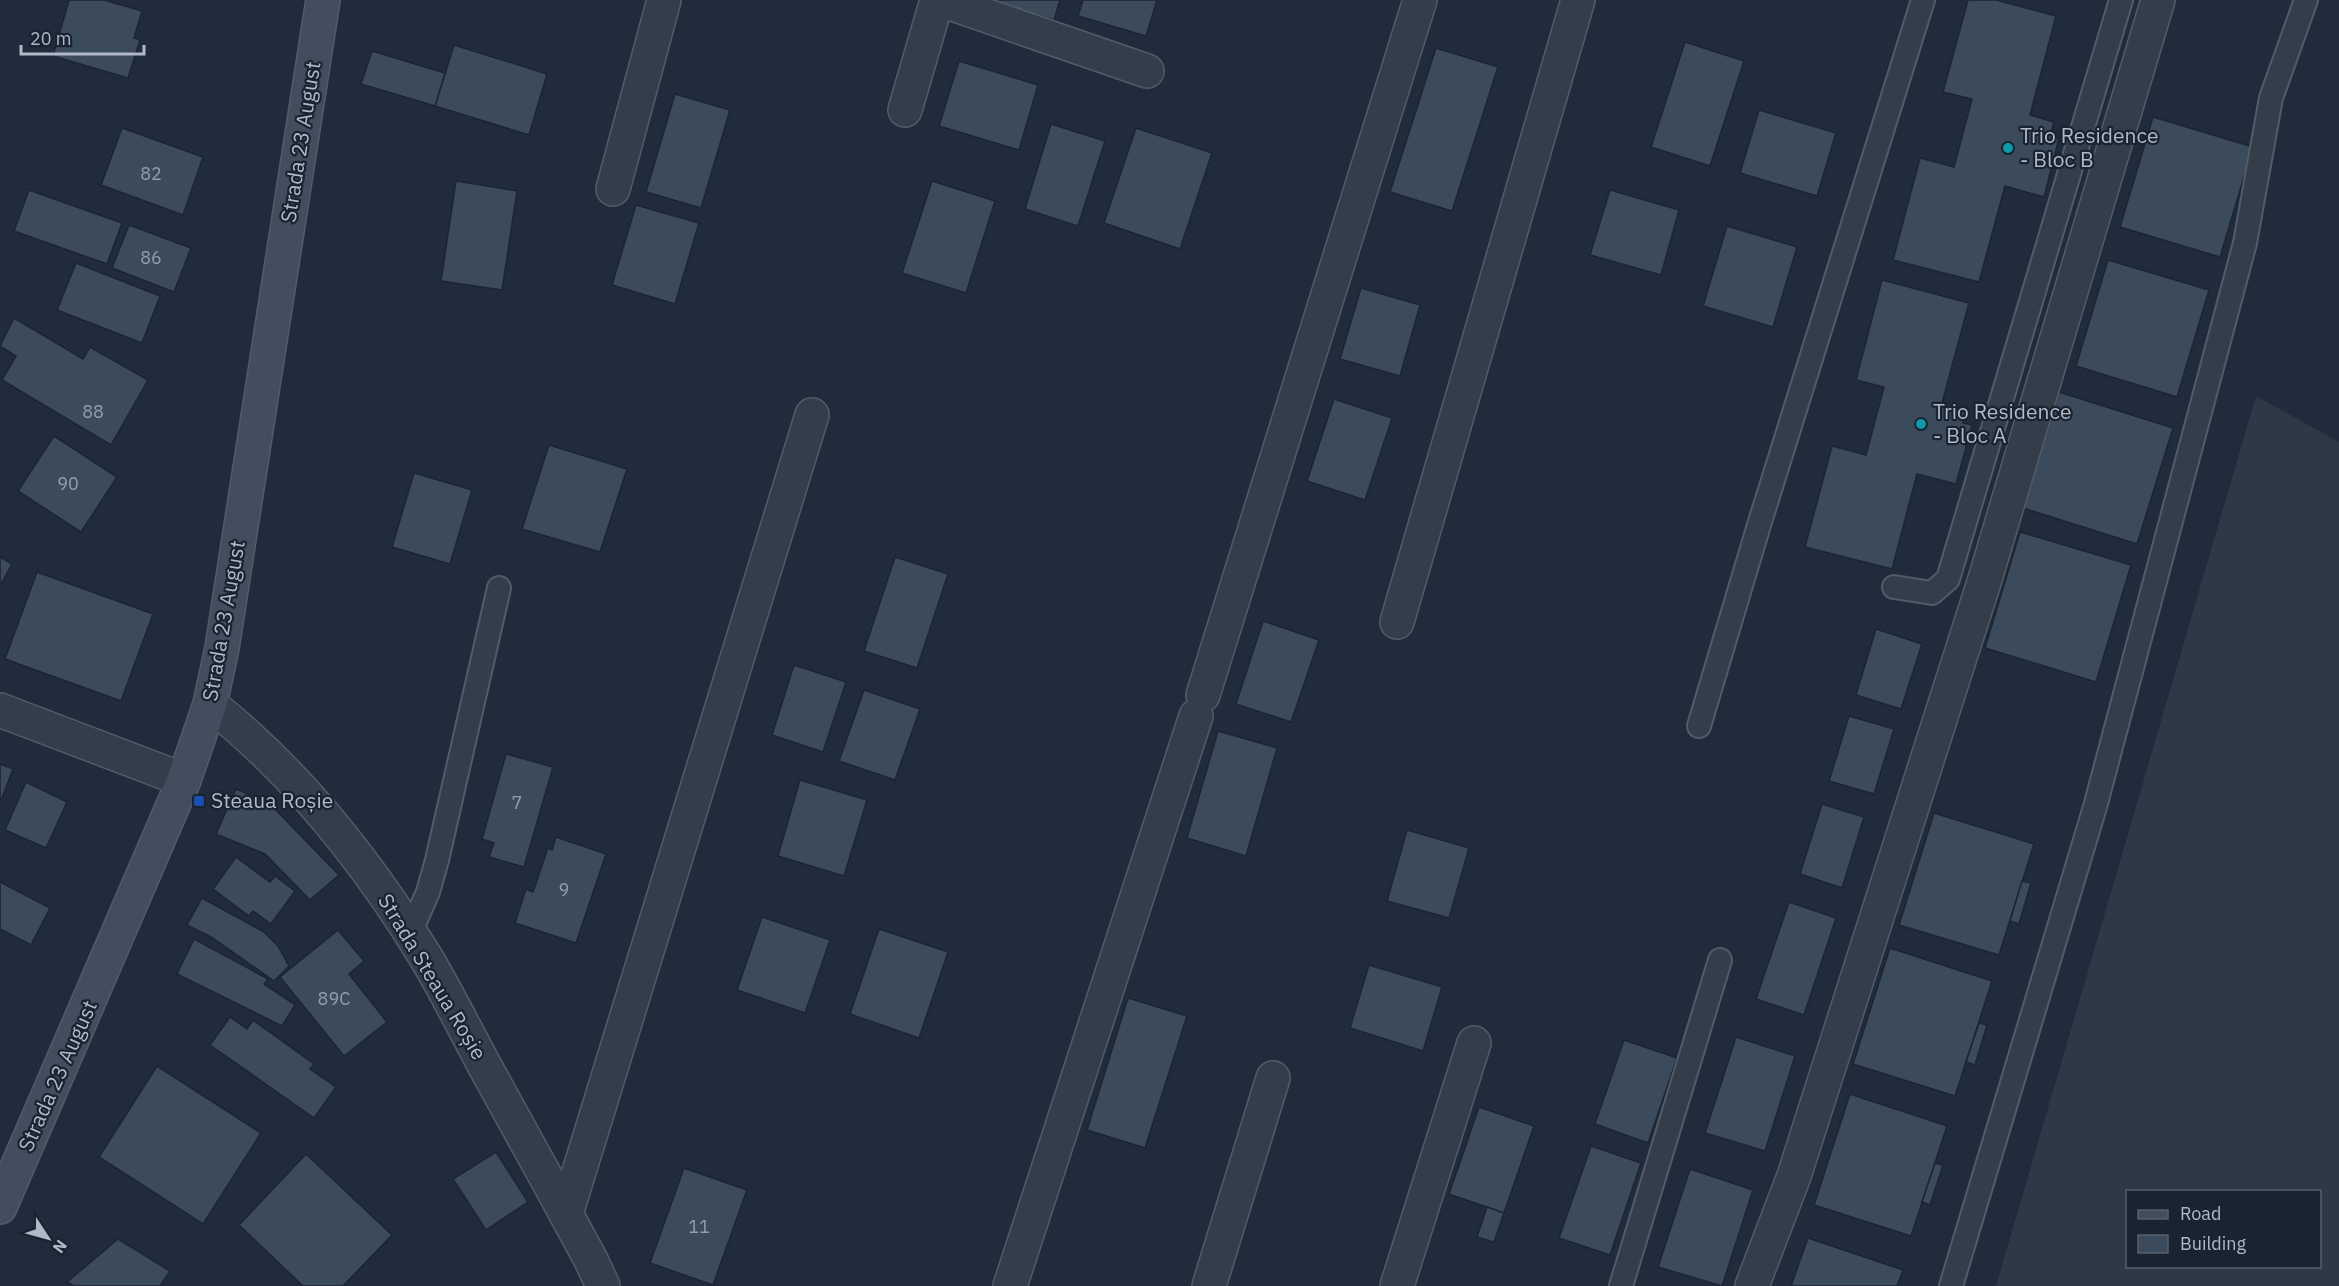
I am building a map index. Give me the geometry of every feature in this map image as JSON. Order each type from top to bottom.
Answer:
[{"type":"main road","name":"Strada 23 August","points":[[0,1207],[184,780],[210,704],[222,648],[323,0]]},
{"type":"street","points":[[613,189],[664,0]]},
{"type":"street","points":[[905,110],[939,0],[1147,71]]},
{"type":"street","points":[[1010,1286],[1200,705],[1420,0]]},
{"type":"street","points":[[1397,622],[1578,0]]},
{"type":"street","points":[[1752,1286],[1794,1176],[1984,579],[2158,0]]},
{"type":"street","points":[[566,1214],[812,415]]},
{"type":"street","name":"Strada Steaua Roșie","points":[[210,704],[238,727],[278,766],[342,840],[410,933],[566,1214],[603,1286]]},
{"type":"street","points":[[0,710],[184,780]]},
{"type":"street","points":[[1397,1286],[1474,1043]]},
{"type":"street","points":[[1209,1286],[1273,1078]]},
{"type":"lane","points":[[1700,726],[1759,525],[1923,0]]},
{"type":"lane","points":[[1894,587],[1932,593],[1948,579],[2121,0]]},
{"type":"lane","points":[[1951,1286],[2096,807],[2245,243],[2271,98],[2306,0]]},
{"type":"lane","points":[[410,933],[428,892],[437,860],[499,588]]},
{"type":"lane","points":[[1621,1286],[1720,960]]},
{"type":"shaded area","points":[[2256,396],[2339,442],[2339,1286],[1996,1286]]},
{"type":"building","points":[[69,0],[104,0],[142,11],[134,38],[140,40],[128,78],[53,56]]},
{"type":"building","points":[[986,0],[1060,0],[1054,20]]},
{"type":"building","points":[[1083,0],[1157,0],[1146,36],[1078,16]]},
{"type":"building","name":"Trio Residence - Bloc B","points":[[1968,0],[1996,0],[2056,16],[2030,115],[2054,122],[2050,135],[2059,138],[2044,197],[2005,186],[1979,282],[1893,260],[1920,158],[1954,167],[1972,99],[1943,92]]},
{"type":"building","points":[[1685,42],[1744,61],[1710,166],[1651,147]]},
{"type":"building","points":[[454,45],[547,74],[529,135],[435,106]]},
{"type":"building","points":[[1436,48],[1498,67],[1452,211],[1390,192]]},
{"type":"building","points":[[372,51],[445,73],[435,106],[361,84]]},
{"type":"building","points":[[959,61],[1038,85],[1019,150],[939,126]]},
{"type":"building","points":[[675,94],[730,110],[701,208],[646,192]]},
{"type":"building","points":[[1759,110],[1836,133],[1817,196],[1740,173]]},
{"type":"building","points":[[2153,117],[2253,147],[2220,257],[2120,227]]},
{"type":"building","points":[[1051,124],[1105,141],[1078,226],[1025,209]]},
{"type":"building","points":[[122,128],[203,157],[183,215],[101,185]]},
{"type":"building","points":[[1136,128],[1212,153],[1180,249],[1104,223]]},
{"type":"building","points":[[456,181],[517,191],[502,290],[441,281]]},
{"type":"building","points":[[932,181],[995,201],[966,293],[902,273]]},
{"type":"building","points":[[29,190],[122,223],[107,264],[14,231]]},
{"type":"building","points":[[1610,190],[1679,210],[1661,275],[1590,255]]},
{"type":"building","points":[[636,205],[699,223],[675,304],[612,285]]},
{"type":"building","points":[[129,225],[191,248],[174,292],[112,268]]},
{"type":"building","points":[[1727,226],[1797,247],[1773,327],[1703,306]]},
{"type":"building","points":[[2108,260],[2209,290],[2177,397],[2076,366]]},
{"type":"building","points":[[76,263],[160,296],[142,343],[57,310]]},
{"type":"building","name":"Trio Residence - Bloc A","points":[[1882,280],[1969,303],[1942,403],[1966,409],[1963,423],[1972,425],[1956,484],[1917,474],[1892,569],[1805,547],[1832,446],[1866,455],[1884,387],[1856,380]]},
{"type":"building","points":[[1361,288],[1420,305],[1400,376],[1340,359]]},
{"type":"building","points":[[14,318],[83,359],[90,347],[148,380],[111,445],[2,380],[16,356],[0,346]]},
{"type":"building","points":[[2059,392],[2173,428],[2137,544],[2023,508]]},
{"type":"building","points":[[1334,399],[1392,418],[1365,500],[1307,481]]},
{"type":"building","points":[[54,436],[117,477],[81,532],[18,491]]},
{"type":"building","points":[[549,445],[627,469],[600,552],[522,529]]},
{"type":"building","points":[[414,473],[472,490],[450,564],[392,547]]},
{"type":"building","points":[[2020,532],[2131,565],[2096,682],[1985,648]]},
{"type":"building","points":[[0,557],[12,564],[0,586]]},
{"type":"building","points":[[895,557],[948,574],[917,668],[864,651]]},
{"type":"building","points":[[37,572],[153,614],[121,701],[5,659]]},
{"type":"building","points":[[1263,621],[1319,640],[1291,722],[1236,704]]},
{"type":"building","points":[[1876,629],[1922,644],[1901,709],[1856,695]]},
{"type":"building","points":[[794,665],[846,682],[823,752],[772,735]]},
{"type":"building","points":[[864,690],[920,709],[895,780],[839,761]]},
{"type":"building","points":[[1849,716],[1894,729],[1874,794],[1829,781]]},
{"type":"building","points":[[1218,731],[1277,748],[1246,856],[1187,838]]},
{"type":"building","points":[[506,754],[553,767],[524,867],[489,857],[494,843],[482,839]]},
{"type":"building","points":[[0,764],[13,769],[0,803]]},
{"type":"building","points":[[800,780],[867,800],[844,876],[778,856]]},
{"type":"building","points":[[26,782],[67,802],[46,848],[5,830]]},
{"type":"building","points":[[236,789],[269,803],[339,875],[310,900],[265,854],[216,834]]},
{"type":"building","points":[[1822,804],[1864,817],[1842,888],[1800,874]]},
{"type":"building","points":[[1934,813],[2034,844],[1999,955],[1899,925]]},
{"type":"building","points":[[1407,830],[1469,848],[1449,918],[1387,901]]},
{"type":"building","points":[[556,837],[606,854],[576,943],[515,923],[526,889],[533,892],[548,848],[552,850]]},
{"type":"building","points":[[236,857],[270,882],[275,876],[295,891],[271,924],[253,911],[249,916],[213,889]]},
{"type":"building","points":[[2022,881],[2031,883],[2019,924],[2010,921]]},
{"type":"building","points":[[0,882],[50,908],[31,945],[0,929]]},
{"type":"building","points":[[202,898],[264,932],[278,946],[289,966],[274,981],[211,937],[187,925]]},
{"type":"building","points":[[1789,902],[1836,918],[1804,1015],[1756,999]]},
{"type":"building","points":[[762,917],[830,940],[805,1013],[737,990]]},
{"type":"building","points":[[879,929],[948,952],[919,1038],[850,1014]]},
{"type":"building","points":[[338,930],[364,961],[349,974],[387,1022],[344,1056],[280,977]]},
{"type":"building","points":[[194,939],[268,979],[264,984],[295,1005],[282,1026],[177,974]]},
{"type":"building","points":[[1890,948],[1992,981],[1955,1096],[1853,1064]]},
{"type":"building","points":[[1369,965],[1442,987],[1423,1051],[1350,1028]]},
{"type":"building","points":[[1128,998],[1187,1016],[1145,1148],[1087,1130]]},
{"type":"building","points":[[230,1017],[247,1029],[253,1020],[314,1064],[310,1069],[336,1087],[314,1118],[210,1045]]},
{"type":"building","points":[[1979,1023],[1987,1025],[1975,1065],[1966,1062]]},
{"type":"building","points":[[1736,1037],[1795,1056],[1765,1151],[1705,1133]]},
{"type":"building","points":[[1624,1040],[1677,1058],[1648,1143],[1595,1124]]},
{"type":"building","points":[[157,1066],[261,1133],[203,1224],[99,1157]]},
{"type":"building","points":[[1850,1094],[1947,1126],[1911,1236],[1814,1205]]},
{"type":"building","points":[[1479,1107],[1534,1126],[1504,1213],[1449,1194]]},
{"type":"building","points":[[1591,1146],[1641,1163],[1610,1255],[1559,1238]]},
{"type":"building","points":[[496,1152],[528,1202],[486,1230],[453,1179]]},
{"type":"building","points":[[306,1154],[392,1235],[343,1286],[303,1286],[239,1225]]},
{"type":"building","points":[[1935,1163],[1943,1165],[1930,1205],[1922,1202]]},
{"type":"building","points":[[684,1168],[747,1190],[713,1285],[650,1263]]},
{"type":"building","points":[[1690,1169],[1753,1190],[1722,1286],[1658,1267]]},
{"type":"building","points":[[1487,1207],[1504,1213],[1494,1242],[1477,1237]]},
{"type":"building","points":[[1808,1238],[1903,1270],[1897,1286],[1791,1286]]},
{"type":"building","points":[[118,1239],[170,1271],[160,1286],[74,1286],[67,1282]]},
{"type":"place","name":"Trio Residence - Bloc B","points":[[2008,148]]},
{"type":"place","name":"Trio Residence - Bloc A","points":[[1921,424]]},
{"type":"place","name":"Steaua Roșie","points":[[199,801]]}]
